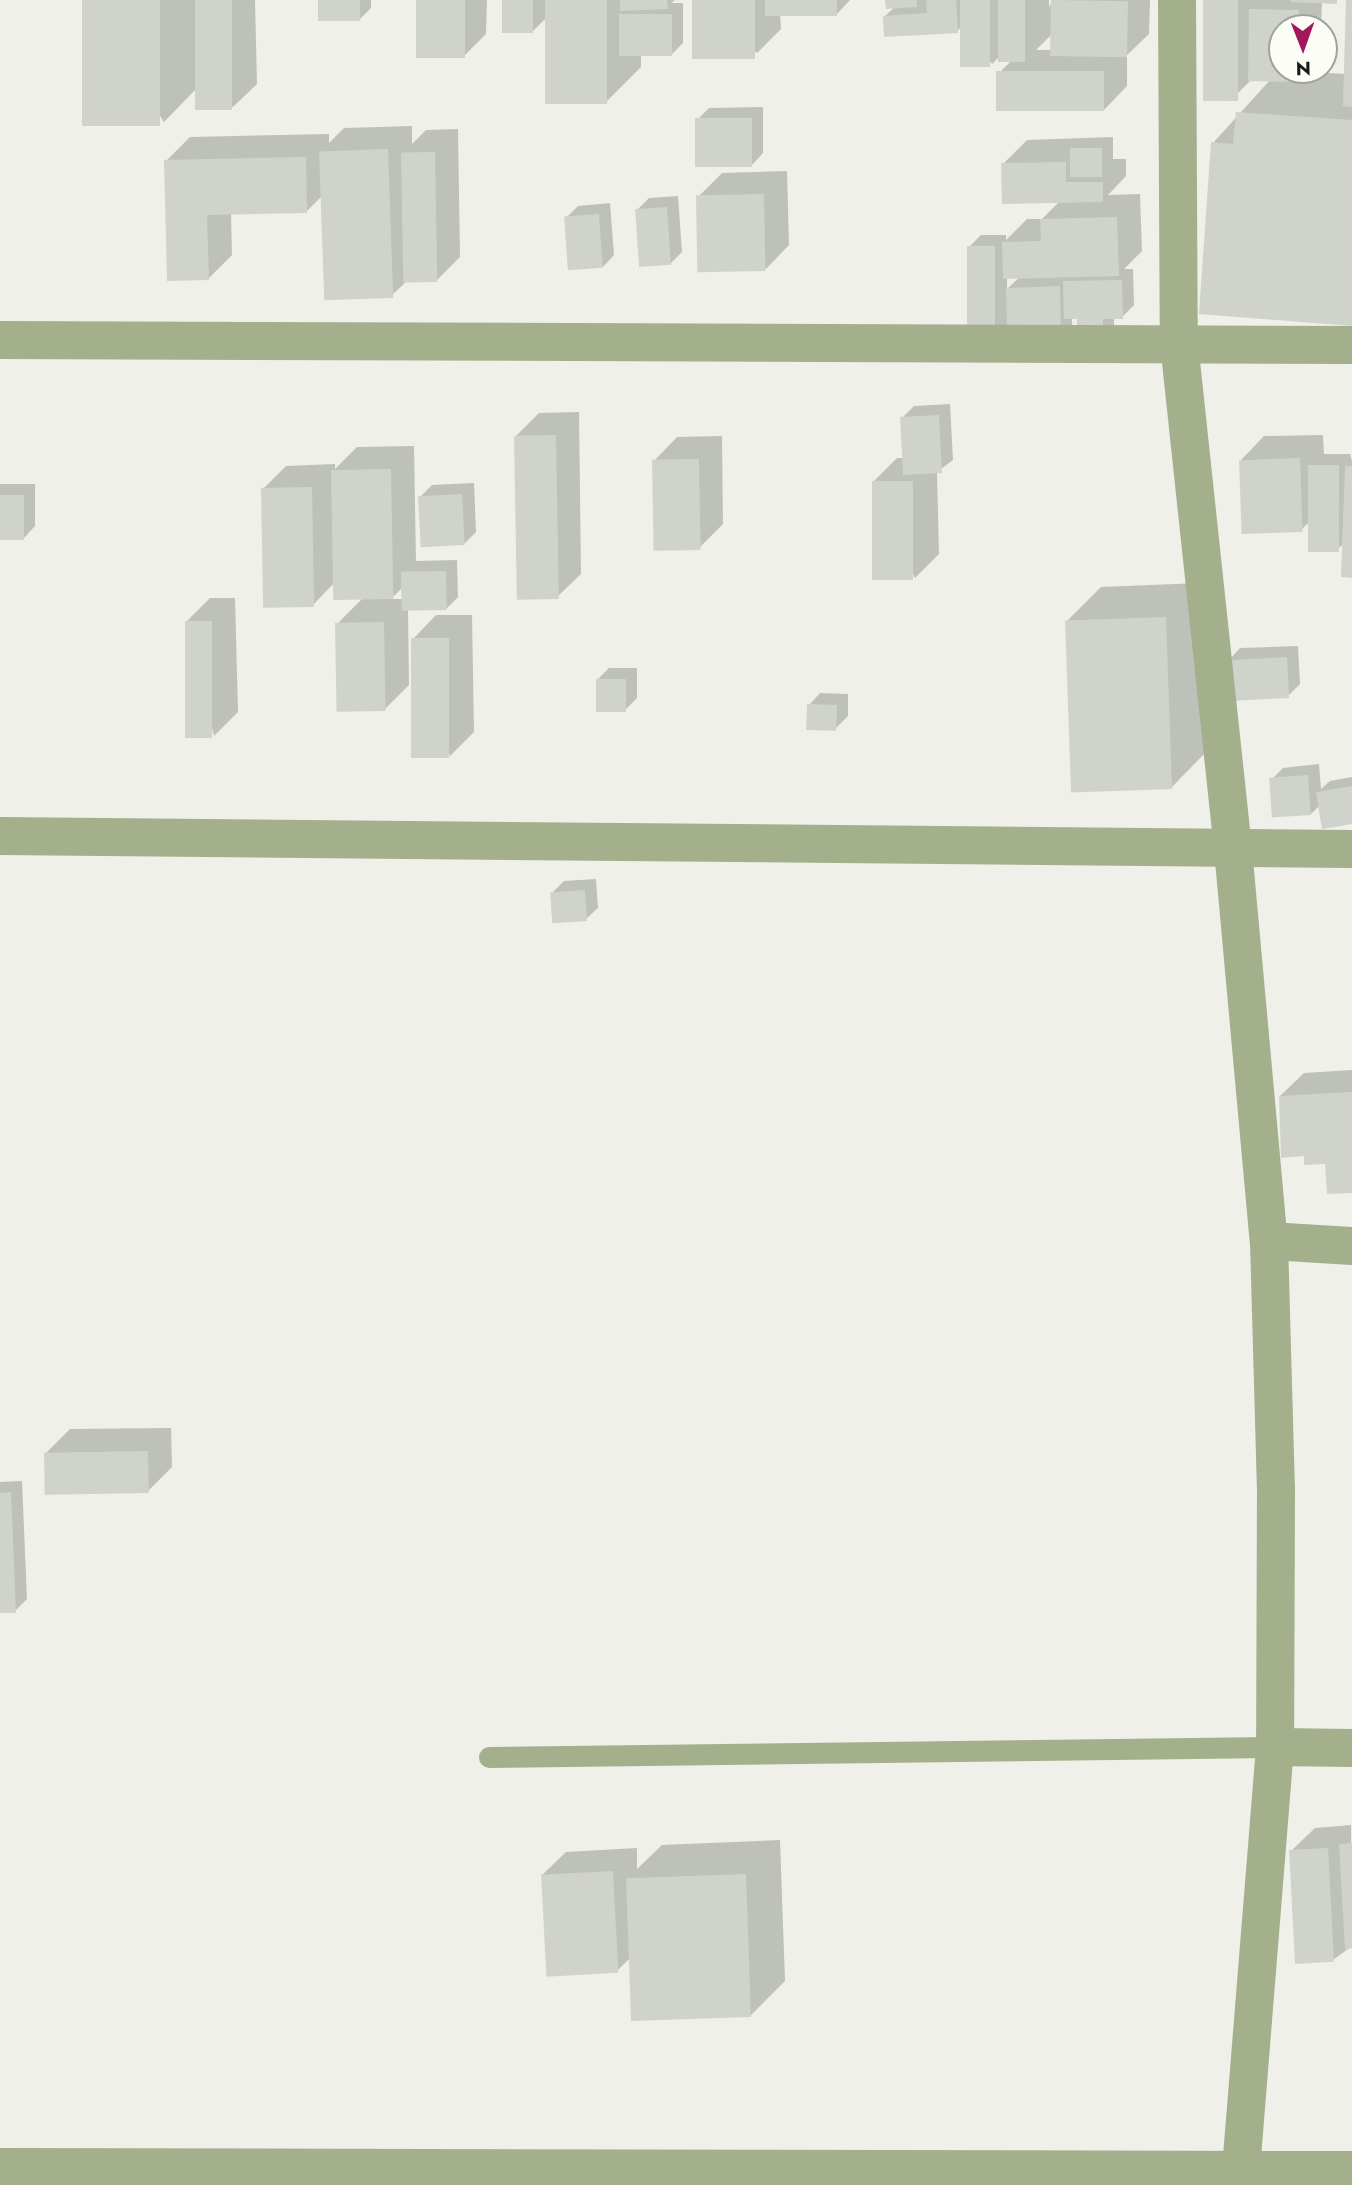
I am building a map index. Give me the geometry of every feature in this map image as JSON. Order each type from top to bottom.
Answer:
[{"type":"street","points":[[1177,0],[1179,343],[1233,849],[1269,1241],[1276,1487],[1275,1747],[1241,2168]]},
{"type":"street","points":[[0,340],[1352,345]]},
{"type":"street","points":[[0,836],[1352,849]]},
{"type":"street","points":[[1269,1241],[1352,1246]]},
{"type":"street","points":[[1275,1747],[1352,1748]]},
{"type":"street","points":[[0,2167],[164,2176],[1195,2177],[1241,2168],[1352,2170]]},
{"type":"lane","points":[[489,1757],[1275,1747]]},
{"type":"building","points":[[82,0],[160,0],[160,126],[82,126]]},
{"type":"building","points":[[195,0],[232,0],[232,110],[195,110]]},
{"type":"building","points":[[318,0],[360,0],[360,21],[318,21]]},
{"type":"building","points":[[416,0],[465,0],[465,58],[416,58]]},
{"type":"building","points":[[502,0],[533,0],[533,33],[502,33]]},
{"type":"building","points":[[545,0],[607,0],[607,104],[545,104]]},
{"type":"building","points":[[620,0],[667,0],[668,9],[620,11]]},
{"type":"building","points":[[692,0],[755,0],[755,59],[692,59]]},
{"type":"building","points":[[765,0],[837,0],[837,16],[765,16]]},
{"type":"building","points":[[885,0],[917,0],[917,7],[886,9]]},
{"type":"building","points":[[926,0],[956,0],[958,33],[884,37],[883,16],[927,13]]},
{"type":"building","points":[[960,0],[990,0],[990,67],[960,67]]},
{"type":"building","points":[[998,0],[1025,0],[1025,62],[998,62]]},
{"type":"building","points":[[1051,0],[1128,1],[1127,57],[1050,56]]},
{"type":"building","points":[[1203,0],[1238,0],[1238,101],[1203,101]]},
{"type":"building","points":[[1337,0],[1337,4],[1290,2]]},
{"type":"building","points":[[1346,0],[1352,0],[1352,107],[1343,106]]},
{"type":"building","points":[[1249,9],[1299,10],[1299,14],[1268,14],[1268,81],[1248,81]]},
{"type":"building","points":[[619,14],[672,14],[672,56],[619,56]]},
{"type":"building","points":[[996,71],[1104,71],[1104,111],[996,111]]},
{"type":"building","points":[[1236,112],[1352,120],[1352,326],[1199,314],[1211,142],[1233,144]]},
{"type":"building","points":[[695,118],[752,118],[752,167],[695,167]]},
{"type":"building","points":[[1070,148],[1102,148],[1102,177],[1070,177]]},
{"type":"building","points":[[388,149],[393,298],[324,300],[319,151]]},
{"type":"building","points":[[435,152],[437,282],[403,283],[401,153]]},
{"type":"building","points":[[306,157],[307,213],[207,215],[209,280],[167,281],[164,160]]},
{"type":"building","points":[[1066,162],[1066,182],[1103,182],[1103,202],[1002,204],[1001,163]]},
{"type":"building","points":[[764,194],[765,271],[697,272],[696,195]]},
{"type":"building","points":[[667,207],[671,265],[639,267],[635,209]]},
{"type":"building","points":[[599,214],[603,268],[568,270],[564,216]]},
{"type":"building","points":[[1117,217],[1119,276],[1003,279],[1002,242],[1041,241],[1040,219]]},
{"type":"building","points":[[967,246],[995,246],[995,339],[967,339]]},
{"type":"building","points":[[1122,280],[1123,319],[1103,319],[1103,341],[1077,341],[1077,319],[1064,319],[1063,281]]},
{"type":"building","points":[[1060,286],[1061,342],[1007,330],[1006,288]]},
{"type":"building","points":[[939,415],[942,473],[903,475],[900,417]]},
{"type":"building","points":[[556,435],[559,599],[517,600],[514,436]]},
{"type":"building","points":[[1300,458],[1303,532],[1242,534],[1239,460]]},
{"type":"building","points":[[699,459],[701,550],[654,551],[652,460]]},
{"type":"building","points":[[1308,465],[1339,465],[1339,552],[1308,552]]},
{"type":"building","points":[[1345,466],[1352,466],[1352,578],[1341,577]]},
{"type":"building","points":[[391,469],[393,599],[333,600],[331,470]]},
{"type":"building","points":[[872,481],[913,481],[913,580],[872,580]]},
{"type":"building","points":[[312,487],[314,607],[263,608],[261,488]]},
{"type":"building","points":[[462,494],[465,545],[421,547],[418,496]]},
{"type":"building","points":[[0,495],[24,495],[24,540],[0,540]]},
{"type":"building","points":[[446,571],[447,610],[402,611],[401,572]]},
{"type":"building","points":[[1166,617],[1172,789],[1071,792],[1065,621]]},
{"type":"building","points":[[185,621],[212,621],[212,738],[185,738]]},
{"type":"building","points":[[384,622],[386,711],[337,712],[335,623]]},
{"type":"building","points":[[411,638],[449,638],[449,758],[411,758]]},
{"type":"building","points":[[1287,657],[1289,698],[1229,701],[1227,660]]},
{"type":"building","points":[[596,679],[626,679],[626,712],[596,712]]},
{"type":"building","points":[[807,704],[837,705],[836,731],[806,730]]},
{"type":"building","points":[[1308,775],[1311,815],[1272,818],[1269,778]]},
{"type":"building","points":[[1352,786],[1352,824],[1322,829],[1316,792]]},
{"type":"building","points":[[585,890],[587,921],[552,923],[550,892]]},
{"type":"building","points":[[1352,1092],[1352,1193],[1327,1194],[1325,1164],[1304,1165],[1304,1156],[1281,1158],[1279,1096]]},
{"type":"building","points":[[148,1451],[149,1493],[45,1495],[44,1453]]},
{"type":"building","points":[[11,1492],[16,1613],[0,1613],[0,1493]]},
{"type":"building","points":[[1352,1843],[1352,1948],[1345,1949],[1339,1844]]},
{"type":"building","points":[[1328,1848],[1334,1962],[1295,1964],[1289,1850]]},
{"type":"building","points":[[613,1871],[618,1973],[546,1977],[541,1875]]},
{"type":"building","points":[[746,1874],[751,2017],[631,2021],[626,1878]]}]
